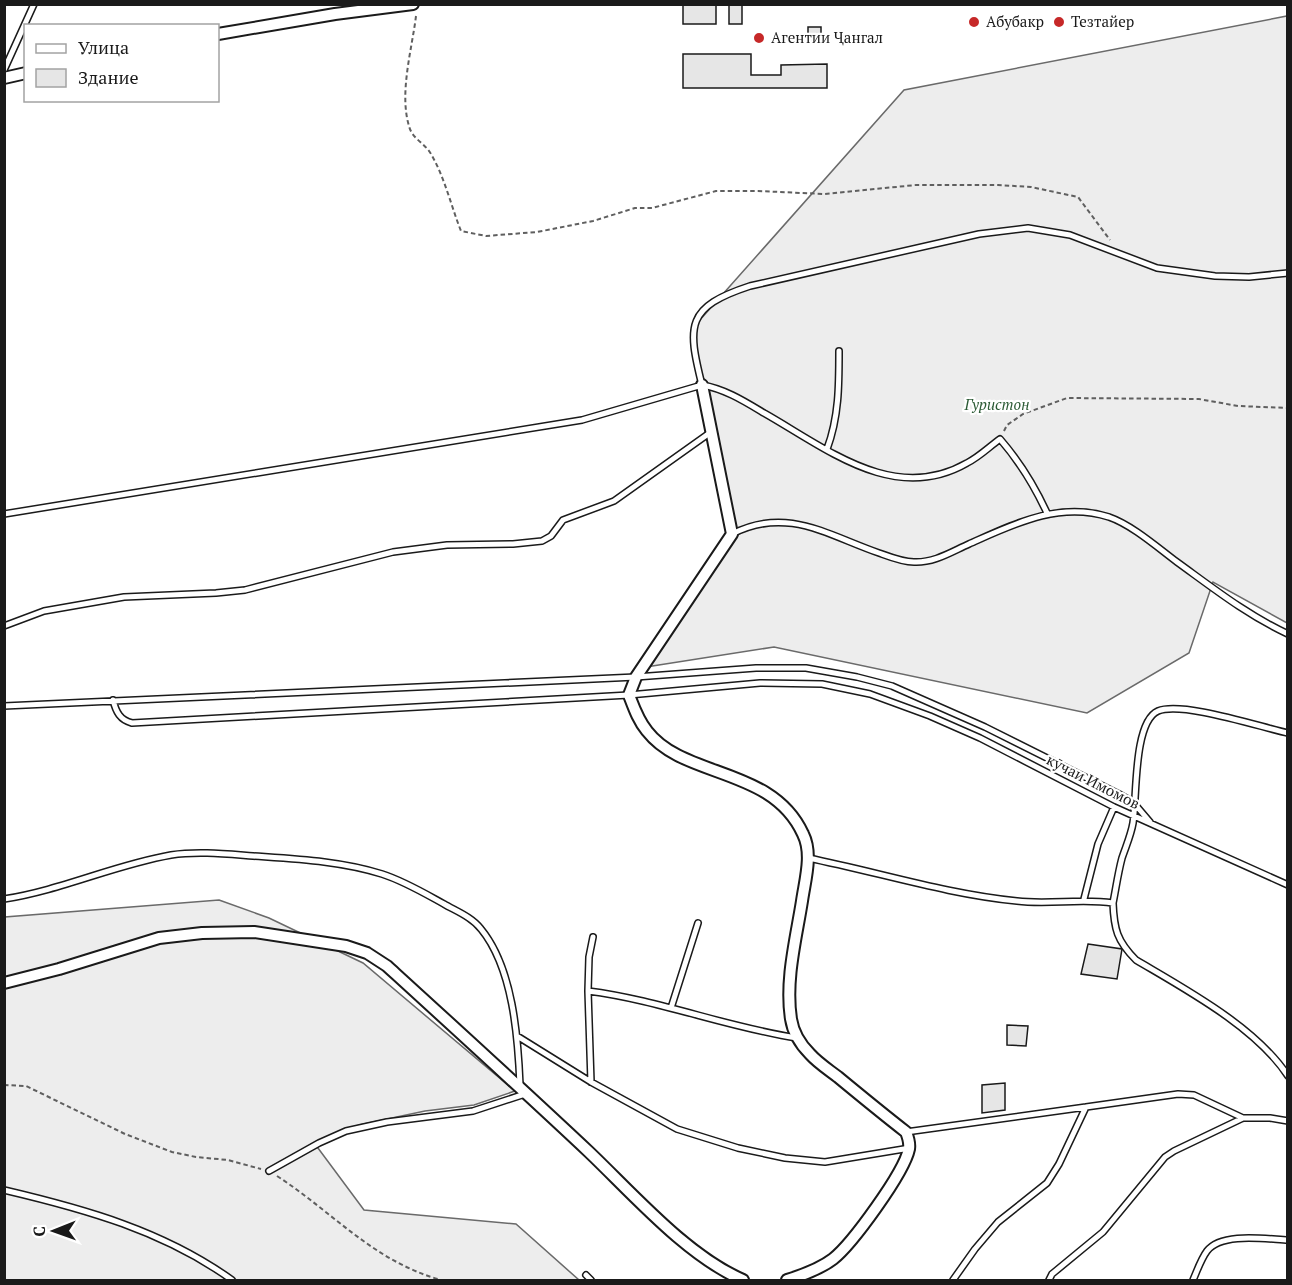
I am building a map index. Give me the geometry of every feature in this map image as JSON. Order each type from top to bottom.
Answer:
[{"type":"street","points":[[219,34],[335,14],[413,4]]},
{"type":"street","points":[[4,78],[24,73]]},
{"type":"street","points":[[702,385],[732,534],[636,677],[629,695],[636,715],[648,733],[662,746],[680,757],[746,781],[775,799],[792,816],[804,835],[808,858],[792,960],[789,998],[791,1021],[797,1038],[810,1054],[906,1132],[910,1148],[894,1181],[846,1247],[831,1260],[787,1281]]},
{"type":"street","points":[[4,982],[59,969],[159,938],[202,933],[254,932],[346,946],[368,953],[387,966],[523,1090],[685,1243],[725,1272],[743,1281]]},
{"type":"lane","points":[[25,24],[34,4]]},
{"type":"lane","points":[[4,70],[24,26]]},
{"type":"lane","points":[[702,385],[693,349],[692,332],[699,315],[711,303],[726,294],[750,286],[980,234],[1028,228],[1071,235],[1157,268],[1215,276],[1249,277],[1287,273]]},
{"type":"lane","points":[[827,449],[837,414],[839,351]]},
{"type":"lane","points":[[4,514],[582,420],[702,385],[728,392],[854,464],[881,475],[904,479],[946,472],[966,464],[1000,439],[1033,486],[1047,513]]},
{"type":"lane","points":[[4,626],[44,611],[124,597],[197,595],[245,590],[393,552],[447,545],[542,541],[551,536],[563,520],[614,501],[712,432]]},
{"type":"lane","points":[[732,534],[763,523],[797,523],[902,561],[923,562],[947,555],[1005,528],[1047,513],[1081,512],[1120,522],[1235,605],[1287,634]]},
{"type":"lane","name":"кӯчаи Имомов","points":[[4,706],[636,677],[756,668],[823,670],[892,686],[958,715],[1134,802],[1152,824]]},
{"type":"lane","name":"кӯчаи Имомов","points":[[113,700],[118,714],[126,722],[132,723],[629,695],[714,686],[790,682],[822,684],[887,699],[980,738],[1152,824]]},
{"type":"lane","points":[[1287,733],[1203,711],[1181,709],[1160,711],[1151,716],[1145,725],[1137,762],[1134,816],[1113,903],[1117,935],[1125,949],[1136,960],[1222,1014],[1258,1043],[1287,1076]]},
{"type":"lane","points":[[1084,900],[1094,855],[1114,807]]},
{"type":"lane","points":[[1152,824],[1287,885]]},
{"type":"lane","points":[[4,899],[44,892],[109,870],[183,854],[218,853],[336,863],[365,869],[422,892],[468,917],[480,927],[501,968],[510,999],[523,1090],[473,1111],[387,1122],[346,1131],[269,1171]]},
{"type":"lane","points":[[808,858],[971,895],[1027,902],[1084,900],[1113,903]]},
{"type":"lane","points":[[671,1008],[698,923]]},
{"type":"lane","points":[[591,1082],[588,991],[589,957],[593,937]]},
{"type":"lane","points":[[588,991],[627,997],[758,1032],[797,1038]]},
{"type":"lane","points":[[517,1036],[591,1082],[677,1129],[707,1140],[785,1158],[825,1162],[910,1148]]},
{"type":"lane","points":[[906,1132],[1178,1094],[1194,1095],[1243,1118],[1270,1118],[1287,1121]]},
{"type":"lane","points":[[953,1281],[975,1249],[998,1222],[1047,1183],[1059,1164],[1086,1107]]},
{"type":"lane","points":[[1049,1281],[1052,1275],[1103,1232],[1165,1157],[1243,1118]]},
{"type":"lane","points":[[4,1190],[110,1218],[139,1229],[192,1256],[232,1281]]},
{"type":"lane","points":[[1193,1281],[1206,1251],[1214,1244],[1226,1239],[1287,1240]]},
{"type":"lane","points":[[586,1275],[591,1281]]},
{"type":"path","points":[[416,18],[406,86],[409,128],[414,137],[429,150],[439,168],[461,231],[486,236],[537,232],[593,221],[635,208],[652,208],[716,191],[758,190],[824,194],[916,186],[1017,186],[1078,197],[1119,252]]},
{"type":"path","points":[[1000,439],[1007,425],[1023,414],[1066,398],[1199,399],[1238,406],[1287,408]]},
{"type":"path","points":[[4,1085],[26,1086],[126,1134],[172,1152],[228,1160],[269,1171],[364,1242],[405,1268],[441,1281]]},
{"type":"shaded area","name":"Гуристон","points":[[1287,16],[1287,623],[1213,582],[1189,653],[1087,713],[774,647],[646,667],[730,527],[691,330],[904,90]]},
{"type":"shaded area","points":[[219,900],[269,918],[363,963],[515,1091],[474,1105],[425,1111],[359,1125],[315,1144],[364,1210],[516,1224],[579,1280],[5,1280],[5,917]]},
{"type":"building","points":[[683,4],[716,4],[716,24],[683,24]]},
{"type":"building","points":[[729,4],[742,4],[742,24],[729,24]]},
{"type":"building","points":[[808,27],[821,27],[821,40],[808,40]]},
{"type":"building","points":[[683,54],[751,54],[751,75],[781,75],[781,65],[827,64],[827,88],[683,88]]},
{"type":"building","points":[[1088,944],[1122,949],[1117,979],[1081,974]]},
{"type":"building","points":[[1007,1025],[1028,1026],[1026,1046],[1007,1045]]},
{"type":"building","points":[[1005,1083],[1005,1110],[982,1113],[982,1085]]},
{"type":"place","name":"Абубакр","points":[[974,22]]},
{"type":"place","name":"Тезтайер","points":[[1059,22]]},
{"type":"place","name":"Агентии Ҷангал","points":[[759,38]]}]
